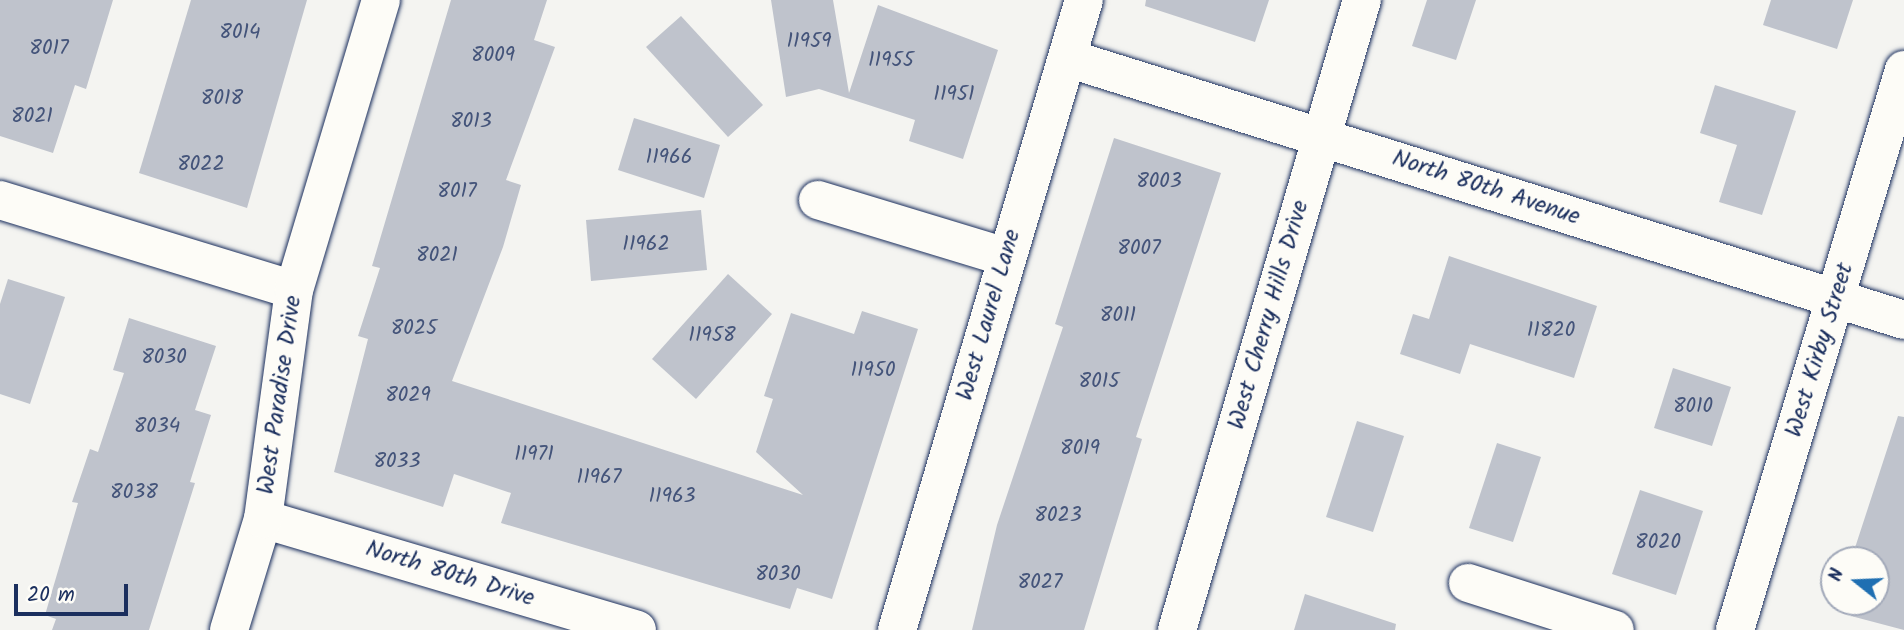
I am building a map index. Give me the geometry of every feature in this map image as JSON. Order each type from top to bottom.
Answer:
[{"type":"street","name":"West Paradise Drive","points":[[229,630],[263,519],[294,290],[381,0]]},
{"type":"street","name":"West Laurel Lane","points":[[897,630],[1084,0]]},
{"type":"street","name":"West Cherry Hills Drive","points":[[1177,630],[1362,0]]},
{"type":"street","name":"North 80th Avenue","points":[[1067,58],[1904,320]]},
{"type":"street","name":"West Kirby Street","points":[[1735,630],[1904,70]]},
{"type":"street","points":[[0,200],[294,290]]},
{"type":"street","points":[[818,200],[1006,257]]},
{"type":"street","name":"North 80th Drive","points":[[263,519],[637,630]]},
{"type":"street","points":[[1468,583],[1615,630]]},
{"type":"building","points":[[0,0],[113,0],[86,89],[75,85],[53,153],[0,136]]},
{"type":"building","points":[[191,0],[307,0],[247,208],[139,173]]},
{"type":"building","points":[[451,0],[547,0],[534,40],[555,47],[506,180],[521,185],[503,247],[452,381],[803,495],[756,452],[773,399],[764,396],[791,313],[854,334],[862,311],[918,329],[832,599],[797,588],[790,609],[501,523],[511,493],[454,474],[443,507],[334,472],[368,339],[358,336],[380,268],[372,266]]},
{"type":"building","points":[[771,0],[833,0],[849,93],[878,5],[998,50],[963,159],[909,141],[915,120],[819,89],[786,97]]},
{"type":"building","points":[[1146,0],[1269,0],[1255,42],[1145,6]]},
{"type":"building","points":[[1427,0],[1476,0],[1456,60],[1412,46]]},
{"type":"building","points":[[1771,0],[1853,0],[1837,49],[1763,25]]},
{"type":"building","points":[[681,16],[763,105],[728,137],[646,47]]},
{"type":"building","points":[[1715,85],[1796,111],[1762,215],[1719,202],[1737,145],[1700,133]]},
{"type":"building","points":[[634,118],[720,145],[704,198],[618,170]]},
{"type":"building","points":[[1114,138],[1221,173],[1136,437],[1142,439],[1084,630],[972,630],[997,525],[1063,327],[1055,324]]},
{"type":"building","points":[[701,210],[707,270],[591,281],[586,220]]},
{"type":"building","points":[[1449,256],[1597,306],[1574,378],[1470,344],[1460,374],[1400,354],[1413,314],[1429,319]]},
{"type":"building","points":[[728,274],[772,314],[696,399],[652,359]]},
{"type":"building","points":[[8,279],[65,297],[30,404],[0,394],[0,304]]},
{"type":"building","points":[[129,318],[216,346],[195,410],[211,415],[190,482],[195,483],[149,630],[52,630],[56,619],[45,615],[78,503],[72,502],[90,449],[98,452],[124,373],[113,370]]},
{"type":"building","points":[[1673,368],[1731,387],[1712,446],[1654,428]]},
{"type":"building","points":[[1898,416],[1904,417],[1904,630],[1851,616],[1890,616],[1890,546],[1856,546]]},
{"type":"building","points":[[1357,421],[1404,436],[1373,532],[1326,517]]},
{"type":"building","points":[[1497,443],[1541,457],[1513,542],[1469,528]]},
{"type":"building","points":[[1640,490],[1703,511],[1676,595],[1612,574]]},
{"type":"building","points":[[1305,594],[1396,624],[1395,630],[1294,630]]}]
